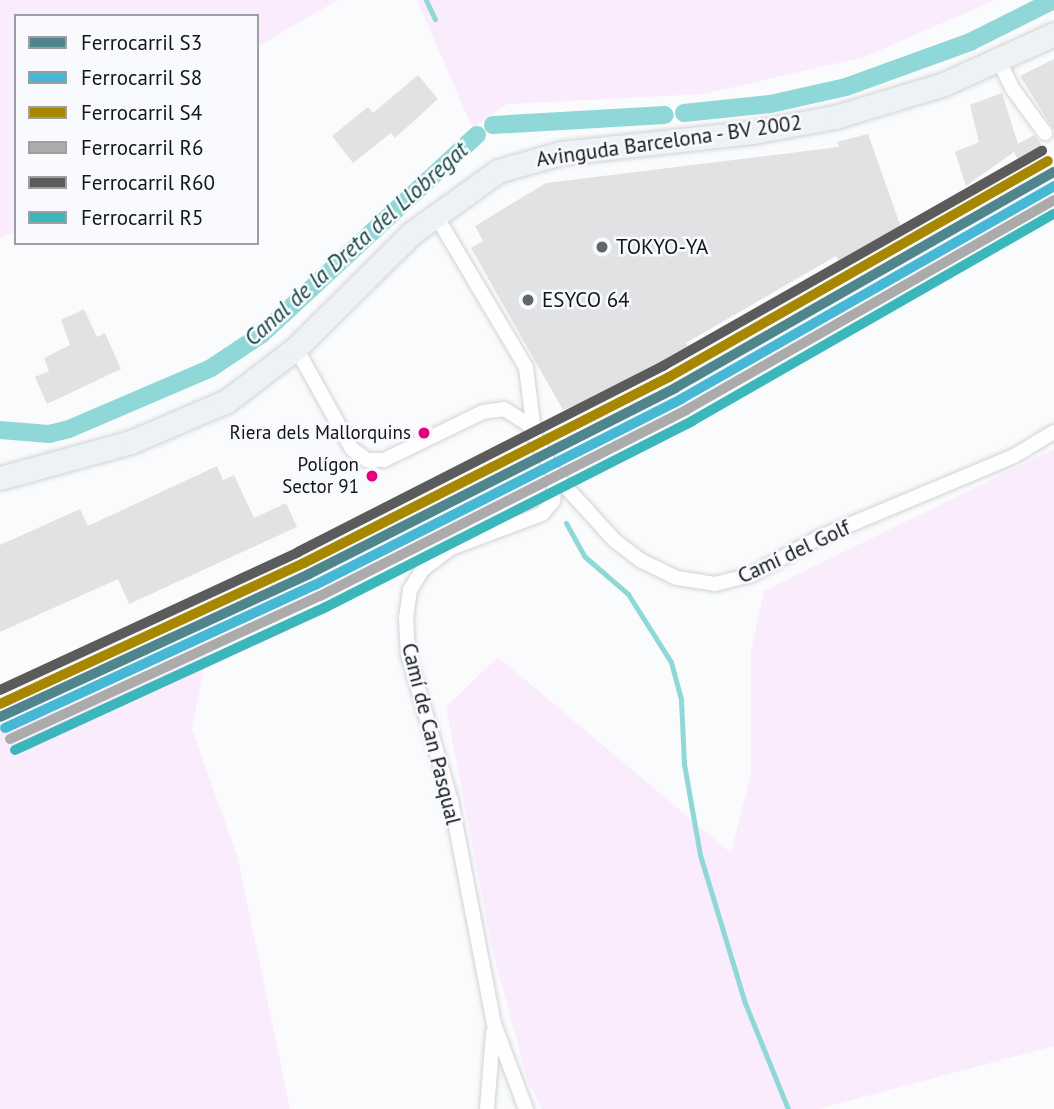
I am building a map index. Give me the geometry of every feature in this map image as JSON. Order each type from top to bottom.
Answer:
[{"type":"main road","name":"Avinguda Barcelona - BV 2002","points":[[0,478],[179,425],[227,401],[296,348],[435,214],[498,171],[538,157],[802,124],[913,95],[999,61],[1054,34]]},
{"type":"street","points":[[999,61],[1012,88],[1045,133]]},
{"type":"street","points":[[435,214],[526,367],[534,433]]},
{"type":"street","points":[[296,348],[352,449],[367,460],[384,460],[493,409],[513,412],[534,433],[555,475]]},
{"type":"street","name":"Camí del Golf","points":[[555,475],[615,541],[642,561],[677,578],[715,584],[751,575],[818,538],[1014,456],[1054,432]]},
{"type":"street","name":"Camí de Can Pasqual","points":[[494,1024],[443,767],[408,654],[406,608],[414,583],[435,558],[549,508],[555,492],[555,475]]},
{"type":"street","points":[[487,1109],[494,1024]]},
{"type":"street","points":[[494,1024],[526,1109]]},
{"type":"shaded area","points":[[0,0],[338,0],[259,46],[259,14],[14,14],[14,232],[0,238]]},
{"type":"shaded area","points":[[417,0],[995,0],[864,57],[704,94],[507,104],[473,129]]},
{"type":"shaded area","points":[[1054,449],[1054,1046],[818,1109],[542,1109],[527,1079],[492,948],[446,707],[498,657],[731,853],[751,774],[751,652],[764,591]]},
{"type":"shaded area","points":[[207,653],[192,729],[238,859],[290,1109],[0,1109],[0,733]]},
{"type":"building","points":[[1054,59],[1054,130],[1020,76]]},
{"type":"building","points":[[418,75],[438,99],[395,138],[391,133],[353,163],[332,136],[368,107],[373,113]]},
{"type":"building","points":[[1002,93],[1018,144],[1034,135],[1046,150],[1021,165],[1014,152],[966,186],[955,152],[979,142],[970,105]]},
{"type":"building","points":[[868,134],[901,227],[842,266],[836,256],[686,343],[689,348],[610,392],[563,410],[471,248],[483,241],[475,226],[546,183],[839,147],[837,142]]},
{"type":"building","points":[[84,309],[97,337],[105,333],[121,369],[47,404],[35,377],[49,371],[44,358],[70,345],[61,320]]},
{"type":"building","points":[[217,466],[223,480],[234,475],[254,518],[286,503],[297,527],[129,604],[118,579],[0,632],[0,545],[80,509],[88,526]]},
{"type":"waterway","name":"Riera dels Mallorquins","points":[[426,0],[435,19]]},
{"type":"waterway","name":"Canal de la Dreta del Llobregat","points":[[684,113],[770,104],[846,87],[970,42],[1054,0]]},
{"type":"waterway","name":"Canal de la Dreta del Llobregat","points":[[493,125],[665,115]]},
{"type":"waterway","name":"Canal de la Dreta del Llobregat","points":[[0,430],[49,434],[69,429],[211,368],[262,334],[477,135]]},
{"type":"waterway","points":[[566,523],[584,556],[628,594],[671,662],[681,700],[684,764],[700,855],[745,1003],[788,1109]]},
{"type":"rail line","name":"R60","points":[[0,690],[298,552],[663,366],[1042,151]]},
{"type":"rail line","name":"S4","points":[[0,704],[304,563],[669,377],[1048,161]]},
{"type":"rail line","name":"S3","points":[[0,717],[309,574],[675,388],[1054,172]]},
{"type":"rail line","name":"S8","points":[[5,728],[315,585],[681,399],[1054,186]]},
{"type":"rail line","name":"R6","points":[[10,739],[320,596],[686,410],[1054,200]]},
{"type":"rail line","name":"R5","points":[[15,750],[326,607],[692,421],[1054,214]]},
{"type":"place","name":"TOKYO-YA","points":[[602,247]]},
{"type":"place","name":"ESYCO 64","points":[[528,300]]},
{"type":"place","name":"Riera dels Mallorquins","points":[[424,433]]},
{"type":"place","name":"Polígon Sector 91","points":[[372,476]]}]
